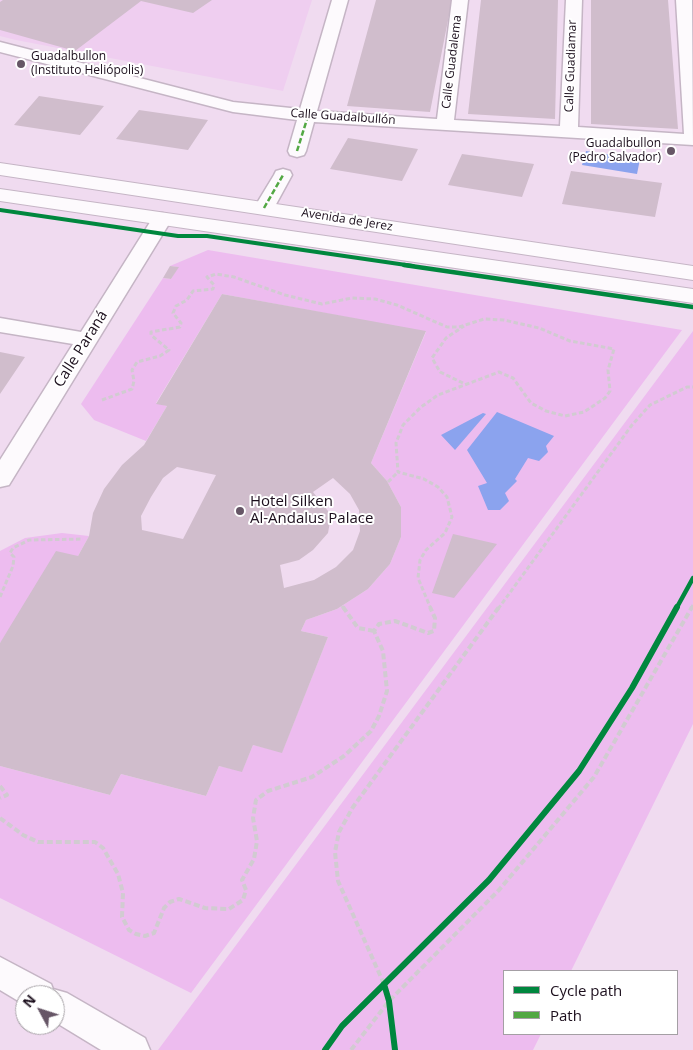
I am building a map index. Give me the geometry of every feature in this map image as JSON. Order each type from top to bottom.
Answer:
[{"type":"main road","name":"Avenida de Jerez","points":[[0,169],[693,273]]},
{"type":"main road","name":"Avenida de Jerez","points":[[0,195],[693,296]]},
{"type":"street","points":[[298,151],[340,0]]},
{"type":"street","name":"Calle Guadalema","points":[[445,124],[460,0]]},
{"type":"street","name":"Calle Guadiamar","points":[[569,132],[574,0]]},
{"type":"street","points":[[684,0],[693,139]]},
{"type":"street","name":"Calle Guadalbullón","points":[[0,47],[233,106],[308,116],[693,139]]},
{"type":"street","points":[[264,208],[283,175]]},
{"type":"street","name":"Calle Paraná","points":[[0,479],[162,219]]},
{"type":"street","points":[[0,325],[87,340]]},
{"type":"street","points":[[0,972],[22,985]]},
{"type":"street","points":[[65,1010],[133,1050]]},
{"type":"path","points":[[102,400],[132,389],[134,381],[132,370],[137,362],[160,356],[168,350],[151,335],[151,332],[180,327],[181,322],[173,313],[176,306],[187,300],[194,291],[213,289],[214,285],[207,277],[216,274],[322,304],[352,298],[375,299],[397,305],[452,328],[484,319],[504,320],[539,328],[570,341],[614,349],[608,370],[611,386],[608,394],[584,412],[572,416],[546,411],[531,403],[513,378],[504,372],[464,384],[438,395],[415,412],[404,426],[396,444],[398,472],[388,482]]},
{"type":"path","points":[[464,326],[446,338],[432,358],[433,363],[440,372],[464,384]]},
{"type":"path","points":[[390,1011],[384,984],[338,881],[335,852],[339,832],[353,807],[632,425],[650,405],[686,387],[693,387]]},
{"type":"path","points":[[342,606],[358,628],[368,631],[374,630],[379,624],[395,621],[428,633],[434,631],[435,618],[418,578],[420,560],[426,550],[445,533],[452,517],[447,497],[438,487],[424,479],[398,472]]},
{"type":"path","points":[[0,597],[13,566],[14,557],[10,553],[13,548],[29,540],[83,539]]},
{"type":"path","points":[[351,1050],[389,1002],[499,890],[594,777],[693,605]]},
{"type":"path","points":[[0,818],[23,835],[38,842],[95,842],[103,848],[118,874],[123,893],[122,917],[129,930],[136,934],[145,936],[154,933],[164,908],[170,902],[179,899],[205,908],[229,910],[243,900],[246,890],[242,880],[254,859],[257,841],[253,818],[256,800],[268,791],[312,777],[344,756],[371,731],[379,716],[387,691],[383,651],[374,630]]},
{"type":"path","points":[[0,786],[7,794],[0,798]]},
{"type":"path","points":[[377,991],[391,977]]},
{"type":"shaded area","points":[[0,0],[312,0],[283,91],[0,36]]},
{"type":"shaded area","points":[[208,250],[682,330],[191,993],[0,898],[0,766],[110,795],[121,774],[206,796],[219,766],[242,771],[253,745],[282,752],[328,637],[301,631],[306,620],[337,609],[368,589],[390,564],[401,537],[401,507],[387,481],[371,463],[426,332],[222,294],[156,403],[167,406],[146,441],[94,420],[81,404],[163,278],[171,279],[178,267],[170,266]]},
{"type":"shaded area","points":[[693,331],[693,724],[571,970],[503,970],[503,1035],[540,1035],[533,1050],[158,1050]]},
{"type":"shaded area","points":[[62,533],[89,536],[78,556],[0,643],[0,551],[25,538]]},
{"type":"water","points":[[586,151],[640,159],[637,174],[582,165]]},
{"type":"water","points":[[497,412],[554,436],[546,446],[548,452],[539,461],[528,458],[515,479],[517,481],[505,493],[509,501],[500,510],[488,510],[478,486],[487,483],[467,450]]},
{"type":"water","points":[[483,413],[486,414],[455,450],[441,435]]},
{"type":"building","points":[[3,0],[212,0],[193,13],[141,1],[75,51],[0,30],[0,2]]},
{"type":"building","points":[[376,0],[452,0],[430,112],[347,106]]},
{"type":"building","points":[[481,0],[558,0],[555,119],[468,114]]},
{"type":"building","points":[[591,0],[668,0],[678,129],[591,124]]},
{"type":"building","points":[[39,96],[104,106],[80,135],[14,125]]},
{"type":"building","points":[[139,110],[208,120],[188,150],[116,139]]},
{"type":"building","points":[[348,138],[418,149],[402,181],[330,169]]},
{"type":"building","points":[[462,154],[534,164],[522,197],[448,185]]},
{"type":"building","points":[[571,171],[662,183],[655,217],[562,204]]},
{"type":"building","points":[[170,266],[179,267],[171,279],[163,278]]},
{"type":"building","points":[[222,294],[426,331],[371,463],[387,481],[401,507],[401,537],[390,564],[368,589],[337,609],[306,620],[301,631],[328,637],[282,753],[253,745],[242,772],[219,766],[206,796],[121,774],[110,795],[0,766],[0,643],[56,551],[78,556],[89,536],[93,513],[104,489],[122,465],[144,445],[167,406],[156,404]],"holes":[[[177,467],[216,475],[183,539],[142,530],[141,516],[151,497],[163,478]],[[333,478],[350,494],[359,510],[360,531],[353,550],[336,567],[314,580],[284,588],[280,565],[299,560],[313,550],[328,533],[330,522],[328,511],[313,492]]]},
{"type":"building","points":[[0,352],[25,357],[0,394]]},
{"type":"building","points":[[453,534],[497,544],[454,598],[432,593]]},
{"type":"marked path","points":[[297,151],[308,116]]},
{"type":"marked path","points":[[264,208],[283,175]]},
{"type":"cycle path","points":[[0,210],[178,236],[207,236],[693,307]]},
{"type":"cycle path","points":[[325,1050],[342,1026],[489,880],[579,771],[632,688],[693,578]]},
{"type":"cycle path","points":[[384,984],[389,1001],[395,1050]]},
{"type":"place","name":"Guadalbullon (Instituto Heliópolis)","points":[[21,64]]},
{"type":"place","name":"Guadalbullon (Pedro Salvador)","points":[[671,151]]},
{"type":"place","name":"Hotel Silken Al-Andalus Palace","points":[[240,511]]}]
